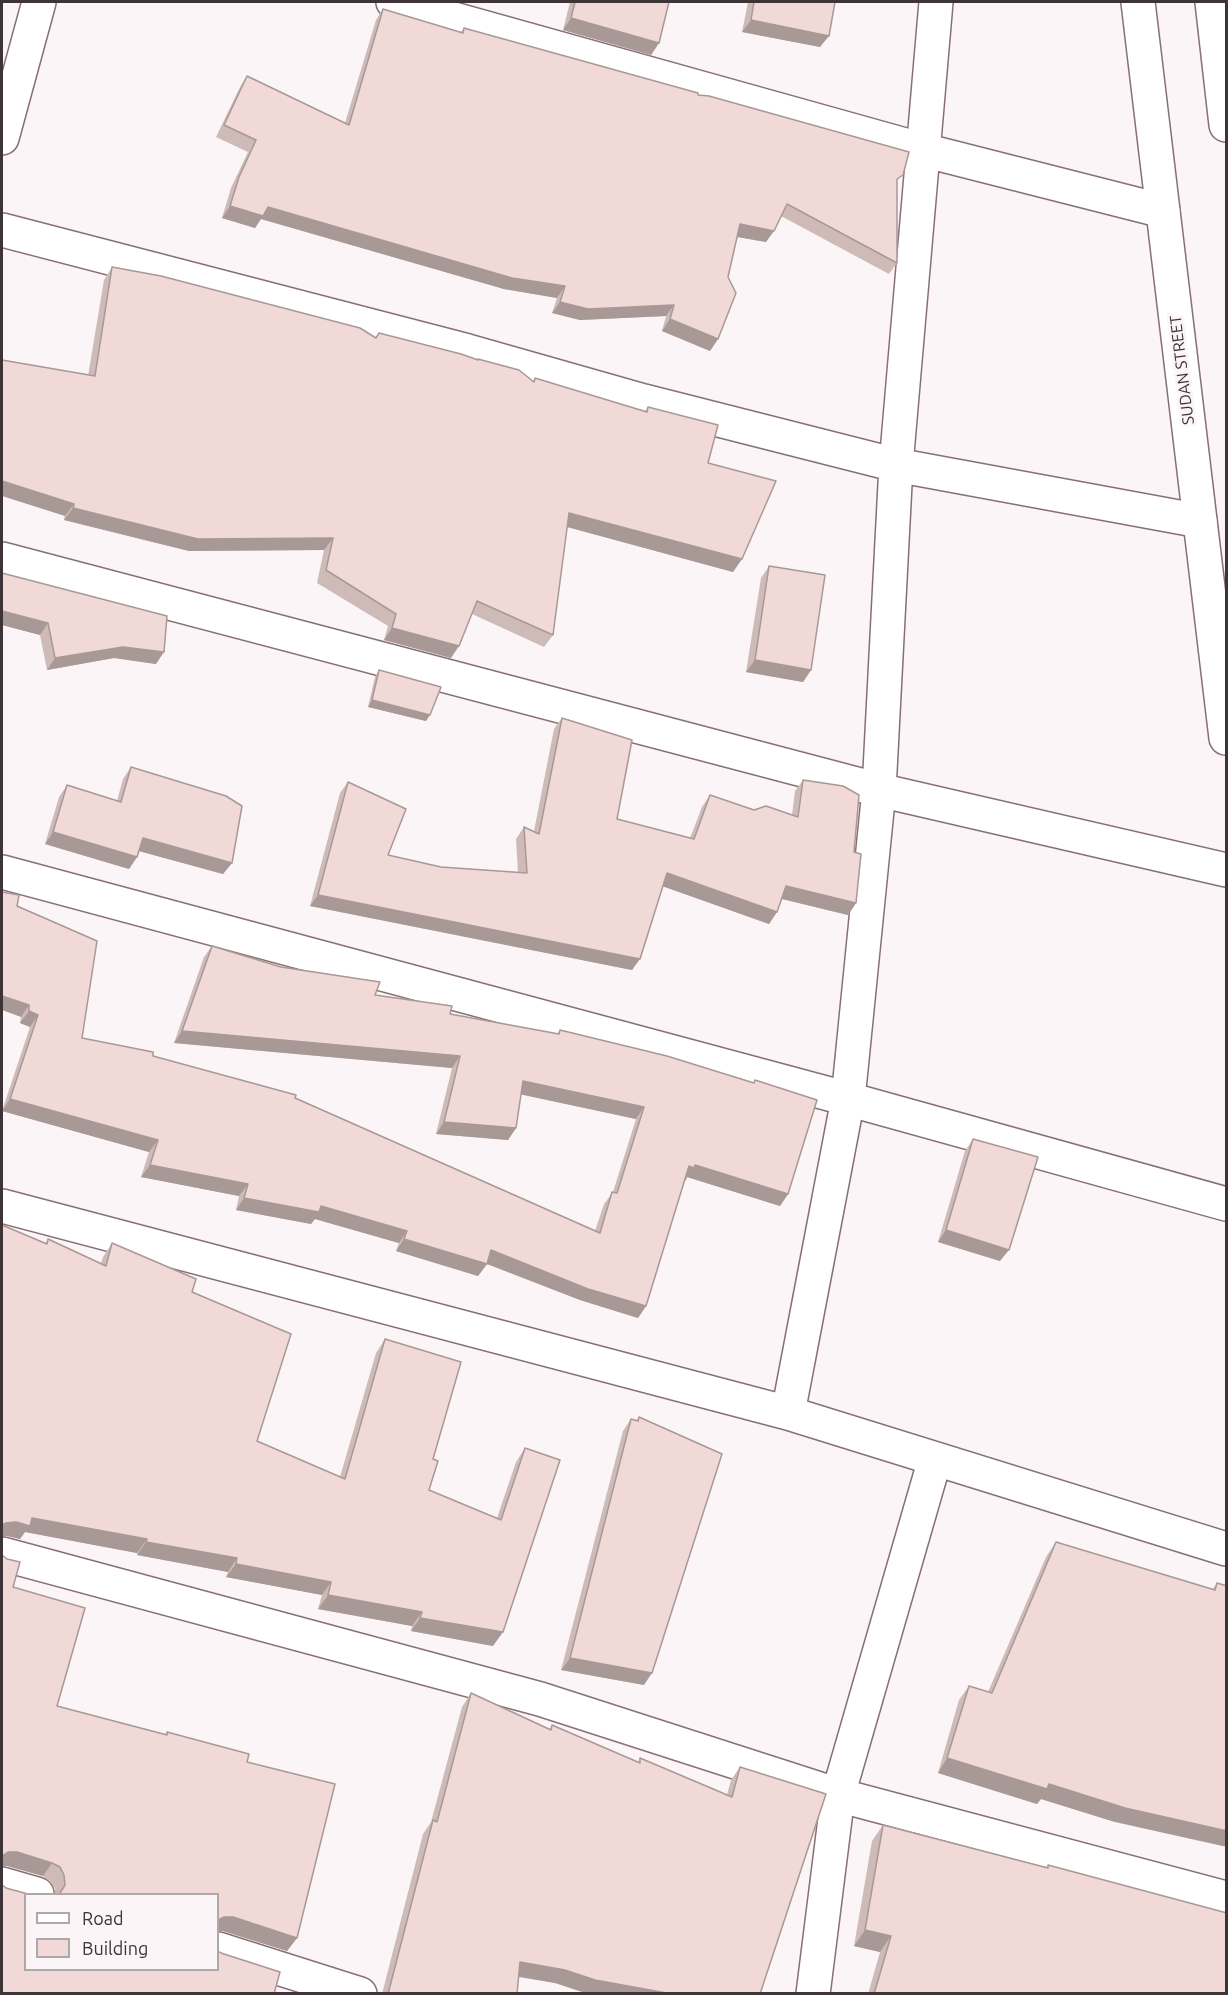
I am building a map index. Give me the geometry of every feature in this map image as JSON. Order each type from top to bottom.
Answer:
[{"type":"street","points":[[2,138],[39,2]]},
{"type":"street","points":[[393,2],[923,150],[1163,211]]},
{"type":"street","points":[[788,1413],[848,1099],[879,790],[896,465],[936,2]]},
{"type":"street","name":"SUDAN STREET","points":[[1138,2],[1227,738]]},
{"type":"street","points":[[1212,2],[1227,125]]},
{"type":"street","points":[[2,230],[468,351],[644,401],[896,465],[1200,521]]},
{"type":"street","points":[[2,559],[879,790],[1227,870]]},
{"type":"street","points":[[2,872],[848,1099],[1227,1204]]},
{"type":"street","points":[[2,1206],[788,1413],[1227,1549]]},
{"type":"street","points":[[813,1994],[838,1795],[935,1459]]},
{"type":"street","points":[[2,1554],[540,1699],[838,1795],[1227,1898]]},
{"type":"street","points":[[2,1884],[34,1893]]},
{"type":"street","points":[[219,1949],[360,1994]]},
{"type":"building","points":[[575,2],[669,2],[659,43],[571,18]]},
{"type":"building","points":[[754,2],[835,2],[829,36],[751,20]]},
{"type":"building","points":[[383,9],[463,33],[464,28],[909,152],[903,175],[897,179],[897,263],[787,204],[774,231],[740,224],[728,277],[736,293],[718,339],[670,319],[674,305],[588,309],[560,302],[565,286],[512,278],[268,207],[263,216],[230,206],[239,177],[256,140],[224,125],[247,76],[349,125]]},
{"type":"building","points":[[112,267],[161,276],[360,328],[376,338],[379,333],[461,354],[519,370],[534,382],[535,378],[647,412],[648,407],[718,425],[708,463],[776,481],[742,559],[569,513],[553,635],[477,601],[459,646],[392,628],[396,614],[326,570],[333,538],[198,539],[73,508],[74,504],[2,481],[2,360],[95,376]]},
{"type":"building","points":[[769,566],[825,575],[811,670],[755,660]]},
{"type":"building","points":[[2,573],[167,616],[164,652],[123,647],[55,658],[48,623],[2,611]]},
{"type":"building","points":[[379,670],[441,687],[430,715],[372,700]]},
{"type":"building","points":[[562,718],[632,740],[617,819],[694,839],[710,795],[754,810],[766,806],[798,817],[803,780],[843,786],[859,795],[854,852],[861,854],[856,903],[786,886],[777,912],[667,873],[640,959],[318,895],[348,782],[406,809],[388,855],[441,867],[527,873],[524,827],[539,834]]},
{"type":"building","points":[[131,767],[226,796],[242,806],[232,863],[143,838],[137,857],[53,832],[67,785],[121,802]]},
{"type":"building","points":[[2,892],[19,895],[17,906],[97,941],[82,1038],[153,1052],[153,1056],[296,1095],[295,1098],[600,1233],[612,1192],[617,1193],[644,1107],[523,1081],[516,1128],[444,1122],[460,1056],[182,1031],[212,946],[281,967],[380,982],[375,995],[452,1006],[450,1014],[559,1034],[560,1030],[667,1056],[817,1100],[788,1194],[695,1165],[694,1168],[689,1166],[646,1306],[588,1289],[491,1250],[487,1264],[404,1239],[407,1231],[321,1206],[319,1212],[244,1198],[248,1184],[150,1165],[158,1140],[10,1099],[38,1015],[29,1011],[29,1005],[2,996]]},
{"type":"building","points":[[973,1139],[1038,1157],[1009,1250],[946,1230]]},
{"type":"building","points":[[2,1225],[47,1244],[48,1239],[106,1266],[112,1243],[196,1279],[192,1292],[291,1334],[257,1441],[345,1479],[385,1339],[461,1362],[433,1459],[438,1461],[429,1490],[501,1520],[525,1448],[560,1460],[503,1632],[420,1618],[422,1612],[328,1595],[331,1582],[236,1564],[237,1558],[32,1518],[30,1526],[16,1522],[2,1525]]},
{"type":"building","points":[[639,1417],[722,1454],[652,1673],[570,1658],[631,1419],[638,1421]]},
{"type":"building","points":[[1056,1542],[1215,1590],[1217,1583],[1227,1586],[1227,1831],[1125,1808],[1049,1784],[1047,1789],[947,1758],[969,1686],[992,1693]]},
{"type":"building","points":[[2,1555],[7,1559],[20,1562],[13,1587],[85,1608],[57,1706],[249,1754],[247,1762],[335,1784],[297,1938],[233,1917],[219,1920],[219,1893],[60,1893],[65,1885],[60,1867],[17,1852],[8,1852],[2,1856]]},
{"type":"building","points":[[471,1693],[551,1730],[552,1725],[640,1763],[640,1758],[732,1797],[740,1767],[826,1794],[760,1994],[672,1994],[595,1980],[565,1970],[520,1962],[517,1994],[388,1994],[433,1820],[437,1822]]},
{"type":"building","points":[[883,1825],[1048,1868],[1048,1865],[1227,1913],[1227,1994],[874,1994],[891,1936],[865,1930]]},
{"type":"building","points":[[2,1885],[24,1893],[24,1971],[219,1971],[219,1952],[280,1972],[274,1994],[2,1994]]}]
